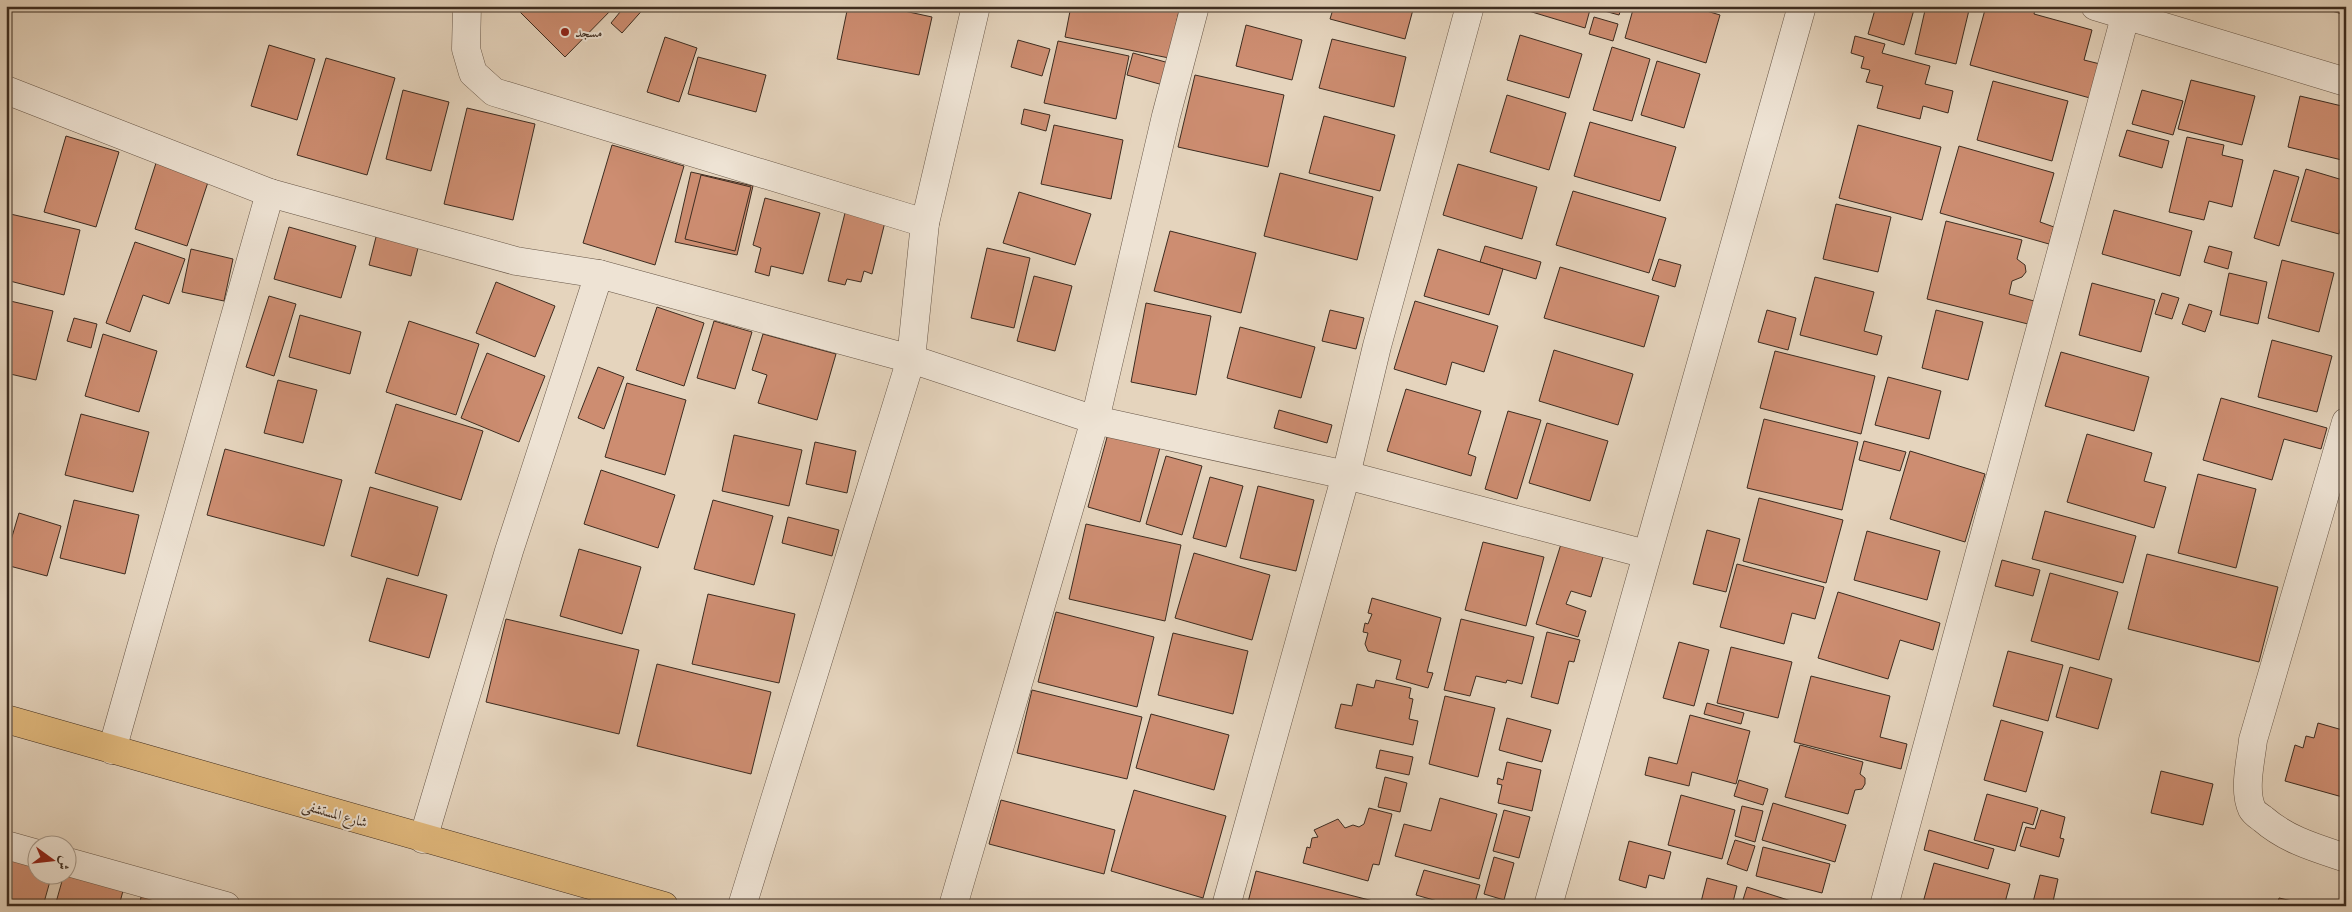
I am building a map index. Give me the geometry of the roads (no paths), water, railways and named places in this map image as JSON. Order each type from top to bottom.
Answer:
[{"type":"highway","name":"شارع المستشفى","points":[[6,720],[664,906]]},
{"type":"street","points":[[467,6],[466,49],[473,74],[494,92],[925,222]]},
{"type":"street","points":[[742,906],[911,359],[925,222],[976,6]]},
{"type":"street","points":[[953,906],[1095,420],[1166,116],[1195,6]]},
{"type":"street","points":[[1226,906],[1346,475],[1380,336],[1470,6]]},
{"type":"street","points":[[1548,906],[1802,6]]},
{"type":"street","points":[[2095,6],[2127,11],[2346,82]]},
{"type":"street","points":[[1884,906],[2127,11]]},
{"type":"street","points":[[6,90],[270,193],[516,261],[599,274],[911,359],[1095,420],[1346,475],[1646,554]]},
{"type":"street","points":[[112,750],[270,193]]},
{"type":"street","points":[[423,839],[509,551],[599,274]]},
{"type":"street","points":[[2346,422],[2253,740],[2249,773],[2249,799],[2252,810],[2276,830],[2295,841],[2346,858]]},
{"type":"street","points":[[6,845],[28,851]]},
{"type":"street","points":[[78,865],[226,906]]},
{"type":"place","name":"مسجد","points":[[565,32]]}]
